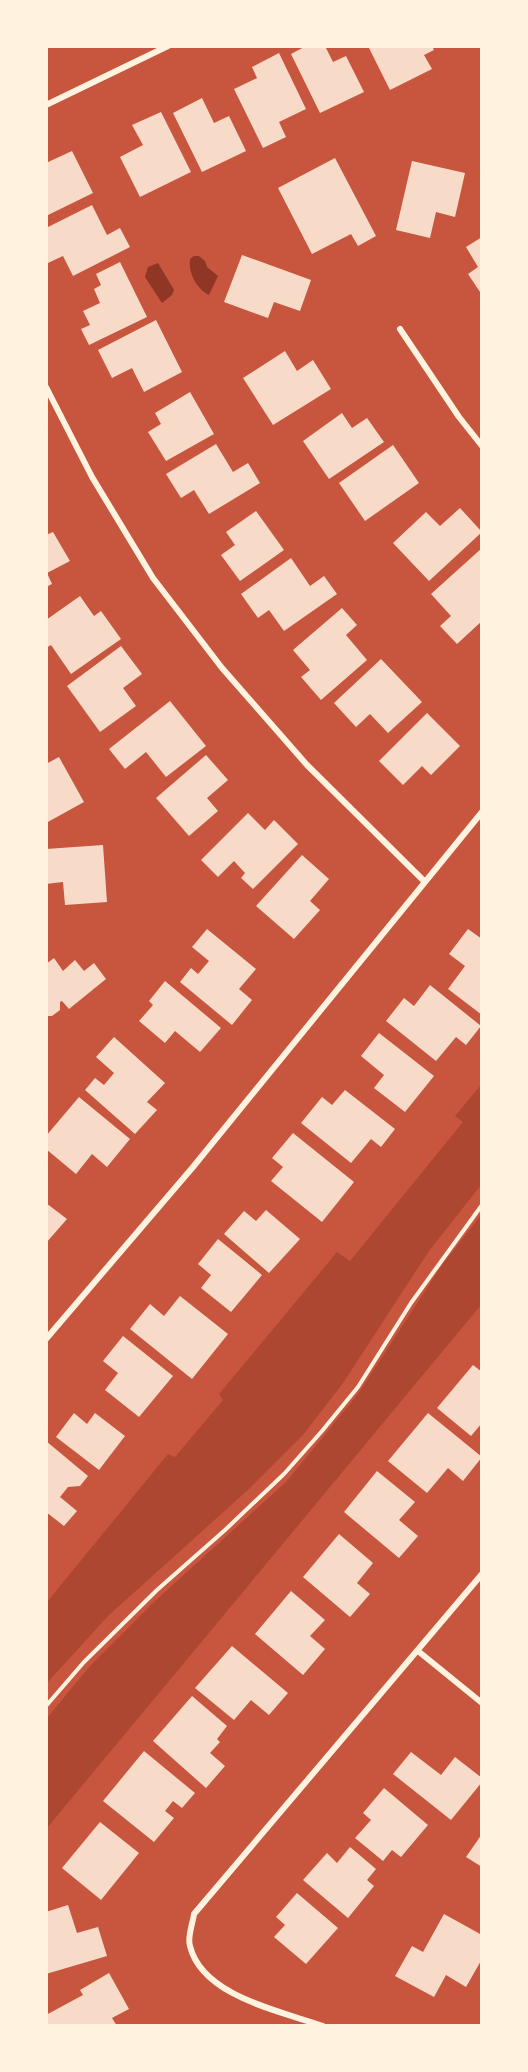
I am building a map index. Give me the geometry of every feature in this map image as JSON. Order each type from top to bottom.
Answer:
[{"type":"street","points":[[46,105],[168,46]]},
{"type":"street","points":[[400,329],[459,417],[482,446]]},
{"type":"street","points":[[46,387],[92,477],[153,578],[222,668],[307,765],[424,881]]},
{"type":"street","points":[[46,1339],[194,1167],[482,812]]},
{"type":"street","points":[[323,2025],[233,1995],[203,1973],[189,1945],[194,1914],[482,1574]]},
{"type":"street","points":[[418,1651],[482,1703]]},
{"type":"path","points":[[46,1706],[84,1662],[157,1590],[225,1530],[284,1473],[322,1431],[358,1387],[411,1303],[482,1205]]},
{"type":"shaded area","points":[[199,256],[205,261],[207,267],[218,276],[209,295],[201,289],[192,275],[190,259]]},
{"type":"shaded area","points":[[158,263],[174,290],[172,295],[162,303],[145,277],[148,267]]},
{"type":"shaded area","points":[[481,1085],[481,1185],[429,1251],[343,1383],[303,1435],[249,1489],[108,1616],[47,1683],[47,1602],[168,1454],[175,1457],[223,1400],[219,1394],[337,1252],[350,1261],[463,1122],[455,1116]]},
{"type":"shaded area","points":[[481,1215],[481,1305],[47,1828],[47,1718],[90,1666],[155,1601],[286,1482],[358,1394],[442,1265]]},
{"type":"building","points":[[306,46],[325,46],[333,62],[346,56],[364,92],[320,113],[291,54]]},
{"type":"building","points":[[368,46],[432,46],[434,50],[424,55],[432,69],[390,90]]},
{"type":"building","points":[[279,53],[306,109],[279,122],[286,137],[263,148],[234,89],[257,78],[252,67]]},
{"type":"building","points":[[202,98],[214,123],[229,116],[246,151],[202,172],[173,113]]},
{"type":"building","points":[[161,112],[191,172],[140,197],[120,157],[143,145],[132,125]]},
{"type":"building","points":[[72,151],[93,193],[46,216],[46,163]]},
{"type":"building","points":[[335,158],[376,236],[358,246],[351,234],[312,254],[278,188]]},
{"type":"building","points":[[412,161],[465,173],[455,217],[436,212],[430,238],[396,230]]},
{"type":"building","points":[[92,205],[107,235],[120,228],[130,247],[73,276],[63,256],[48,263],[46,228]]},
{"type":"building","points":[[482,237],[482,295],[468,274],[478,267],[466,247]]},
{"type":"building","points":[[242,255],[311,280],[300,311],[274,302],[268,318],[224,302]]},
{"type":"building","points":[[120,262],[147,317],[89,345],[81,329],[90,325],[83,311],[100,303],[94,289],[101,285],[96,274]]},
{"type":"building","points":[[156,320],[182,372],[144,392],[132,368],[112,378],[98,350]]},
{"type":"building","points":[[285,351],[297,371],[313,360],[331,389],[273,425],[243,378]]},
{"type":"building","points":[[190,392],[214,434],[166,461],[148,432],[161,424],[155,413]]},
{"type":"building","points":[[342,413],[352,428],[367,418],[384,442],[329,479],[303,441]]},
{"type":"building","points":[[216,444],[233,472],[248,463],[260,483],[209,514],[194,490],[181,498],[166,474]]},
{"type":"building","points":[[393,445],[419,483],[365,521],[339,483]]},
{"type":"building","points":[[460,508],[482,532],[429,581],[393,543],[426,512],[440,526]]},
{"type":"building","points":[[256,511],[284,550],[240,581],[221,555],[235,545],[226,532]]},
{"type":"building","points":[[53,532],[70,561],[47,573],[52,584],[46,587],[46,535]]},
{"type":"building","points":[[482,548],[482,621],[457,644],[440,626],[451,616],[431,594]]},
{"type":"building","points":[[291,558],[310,586],[324,576],[337,594],[284,631],[269,610],[258,618],[241,594]]},
{"type":"building","points":[[80,596],[94,616],[101,611],[121,639],[71,674],[51,645],[46,648],[46,620]]},
{"type":"building","points":[[342,608],[357,625],[346,635],[367,660],[321,700],[301,677],[310,670],[293,650]]},
{"type":"building","points":[[121,646],[142,674],[123,688],[136,706],[100,732],[67,686]]},
{"type":"building","points":[[381,659],[422,702],[388,733],[370,714],[356,727],[334,703]]},
{"type":"building","points":[[170,701],[206,746],[166,777],[146,752],[125,769],[109,749]]},
{"type":"building","points":[[427,713],[460,746],[431,775],[422,766],[403,785],[379,761]]},
{"type":"building","points":[[206,755],[228,780],[207,798],[218,811],[189,836],[156,798]]},
{"type":"building","points":[[59,757],[84,802],[46,823],[46,764]]},
{"type":"building","points":[[248,813],[265,830],[274,820],[298,844],[253,889],[241,878],[245,873],[234,861],[218,877],[201,860]]},
{"type":"building","points":[[103,845],[107,902],[65,905],[63,882],[46,884],[46,849]]},
{"type":"building","points":[[302,855],[329,879],[310,901],[320,910],[294,939],[256,906]]},
{"type":"building","points":[[207,929],[256,969],[239,989],[252,1000],[232,1025],[180,982],[191,968],[198,974],[209,961],[192,947]]},
{"type":"building","points":[[468,929],[482,939],[482,1015],[448,989],[465,966],[449,954]]},
{"type":"building","points":[[54,958],[63,971],[75,960],[84,971],[94,963],[106,979],[69,1009],[62,1001],[60,1010],[52,1016],[46,1016],[46,964]]},
{"type":"building","points":[[165,981],[221,1028],[200,1052],[175,1031],[165,1043],[139,1021],[153,1005],[149,1001]]},
{"type":"building","points":[[430,985],[481,1026],[466,1045],[456,1037],[436,1061],[386,1021],[404,998],[414,1006]]},
{"type":"building","points":[[379,1033],[434,1076],[405,1112],[374,1088],[384,1075],[361,1056]]},
{"type":"building","points":[[114,1037],[165,1083],[147,1102],[157,1110],[135,1134],[85,1090],[95,1078],[104,1085],[114,1073],[96,1057]]},
{"type":"building","points":[[345,1090],[395,1129],[381,1147],[371,1139],[351,1163],[301,1123],[322,1097],[332,1105]]},
{"type":"building","points":[[79,1097],[130,1139],[107,1167],[92,1154],[76,1174],[46,1149],[46,1136]]},
{"type":"building","points":[[293,1133],[354,1182],[322,1222],[271,1181],[283,1167],[272,1158]]},
{"type":"building","points":[[46,1203],[67,1219],[46,1243]]},
{"type":"building","points":[[266,1210],[300,1239],[269,1273],[224,1234],[244,1211],[256,1221]]},
{"type":"building","points":[[218,1239],[262,1275],[231,1312],[201,1288],[211,1275],[198,1264]]},
{"type":"building","points":[[180,1296],[228,1334],[192,1379],[130,1329],[150,1304],[164,1316]]},
{"type":"building","points":[[123,1336],[173,1376],[139,1417],[105,1390],[118,1373],[103,1361]]},
{"type":"building","points":[[473,1365],[482,1372],[482,1423],[471,1436],[437,1408]]},
{"type":"building","points":[[74,1413],[87,1424],[95,1413],[125,1436],[99,1470],[56,1437]]},
{"type":"building","points":[[428,1413],[482,1457],[463,1481],[448,1468],[427,1493],[388,1461]]},
{"type":"building","points":[[46,1441],[88,1476],[80,1486],[68,1487],[60,1497],[77,1511],[64,1526],[46,1512]]},
{"type":"building","points":[[377,1471],[415,1502],[399,1520],[418,1536],[399,1558],[344,1512]]},
{"type":"building","points":[[339,1534],[373,1563],[357,1583],[370,1594],[350,1617],[303,1577]]},
{"type":"building","points":[[291,1591],[325,1620],[310,1636],[325,1649],[303,1675],[255,1634]]},
{"type":"building","points":[[232,1646],[288,1693],[269,1715],[251,1700],[234,1720],[195,1688]]},
{"type":"building","points":[[192,1696],[227,1726],[217,1739],[220,1742],[210,1753],[225,1766],[206,1788],[153,1741]]},
{"type":"building","points":[[144,1751],[195,1793],[182,1808],[173,1801],[165,1811],[174,1818],[154,1842],[103,1801]]},
{"type":"building","points":[[411,1752],[441,1775],[455,1757],[482,1778],[482,1782],[451,1820],[393,1774]]},
{"type":"building","points":[[384,1788],[428,1825],[401,1857],[392,1850],[383,1861],[355,1838],[371,1820],[363,1813]]},
{"type":"building","points":[[100,1822],[139,1853],[101,1900],[62,1868]]},
{"type":"building","points":[[482,1834],[482,1867],[466,1857]]},
{"type":"building","points":[[350,1847],[376,1869],[367,1880],[374,1886],[348,1918],[303,1880],[327,1853],[337,1863]]},
{"type":"building","points":[[297,1893],[338,1928],[306,1964],[274,1937],[285,1925],[276,1917]]},
{"type":"building","points":[[68,1905],[77,1933],[98,1927],[107,1956],[46,1974],[46,1912]]},
{"type":"building","points":[[444,1914],[482,1935],[482,1959],[466,1987],[446,1975],[434,1997],[395,1976],[412,1946],[423,1952]]},
{"type":"building","points":[[109,1973],[129,2009],[112,2018],[117,2026],[46,2026],[46,2015],[83,1995],[80,1990]]}]
